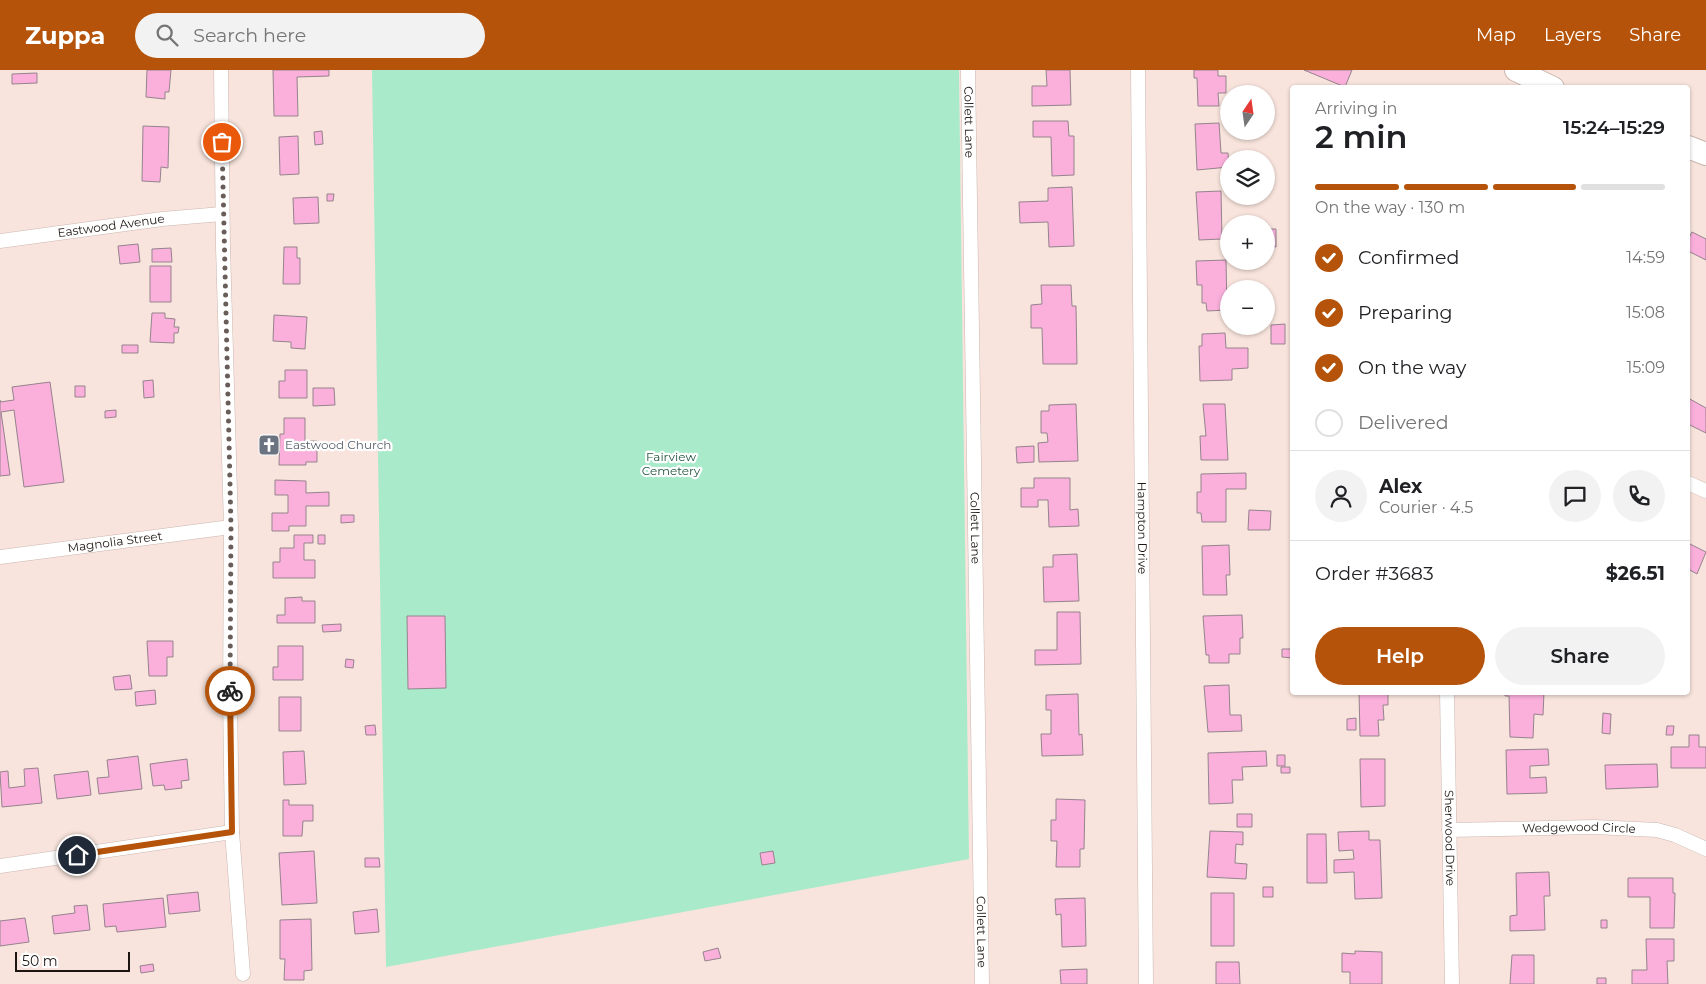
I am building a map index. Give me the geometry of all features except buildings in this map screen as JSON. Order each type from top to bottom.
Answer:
[{"type":"main road","points":[[1690,148],[1706,154]]},
{"type":"street","points":[[221,70],[222,214],[231,527],[230,700],[232,832],[243,974]]},
{"type":"street","name":"Collett Lane","points":[[968,70],[982,984]]},
{"type":"street","name":"Hampton Drive","points":[[1138,70],[1146,984]]},
{"type":"street","name":"Eastwood Avenue","points":[[0,241],[162,219],[222,214]]},
{"type":"street","points":[[1690,484],[1706,491]]},
{"type":"street","name":"Magnolia Street","points":[[0,557],[231,527]]},
{"type":"street","name":"Sherwood Drive","points":[[1447,695],[1452,984]]},
{"type":"street","name":"Wedgewood Circle","points":[[1449,830],[1594,827],[1657,830],[1675,834],[1706,849]]},
{"type":"street","points":[[0,866],[232,832]]},
{"type":"green space","name":"Fairview Cemetery","points":[[372,70],[959,70],[969,859],[386,967]]},
{"type":"way so far","points":[[222,142],[225,336],[231,527],[230,691]]},
{"type":"place","name":"Eastwood Church","points":[[269,445]]},
{"type":"route","points":[[77,855],[232,832],[230,691]]}]
